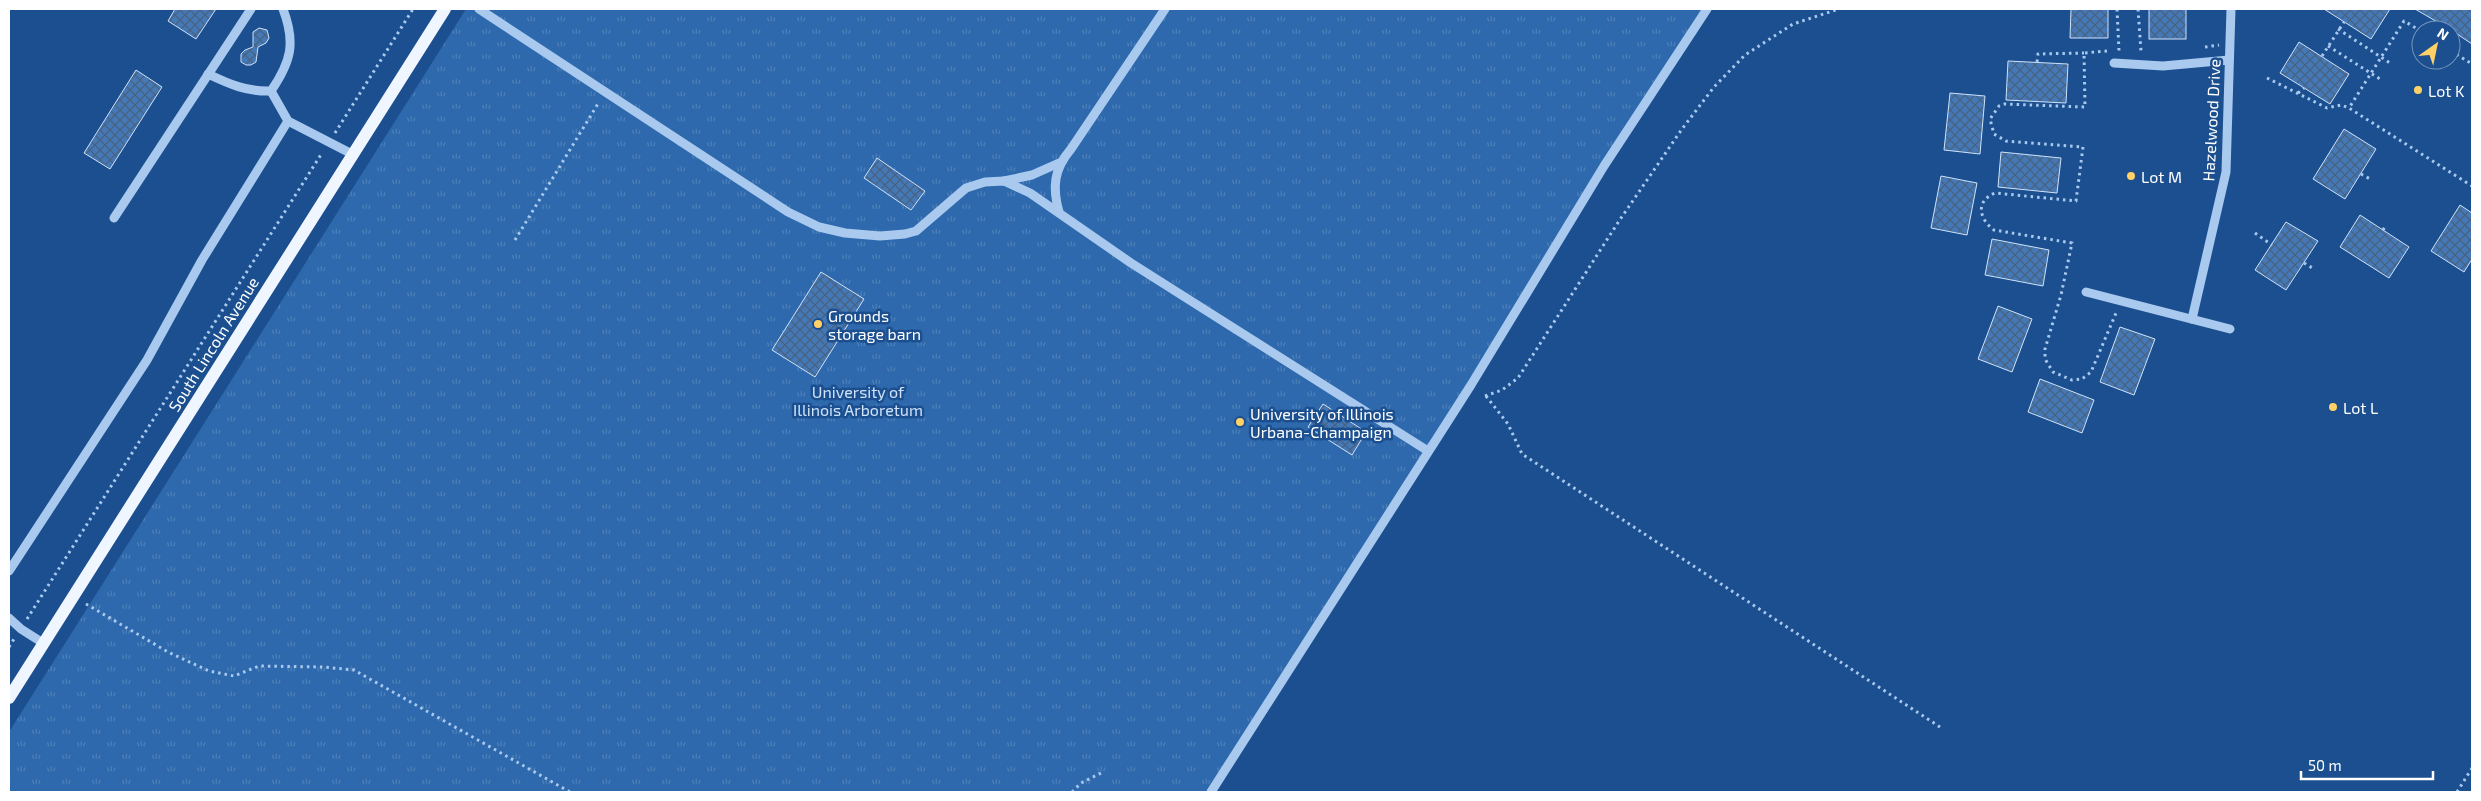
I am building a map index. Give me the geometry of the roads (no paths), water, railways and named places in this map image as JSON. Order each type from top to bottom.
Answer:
[{"type":"main road","name":"South Lincoln Avenue","points":[[9,698],[445,9]]},
{"type":"street","points":[[114,218],[251,9]]},
{"type":"street","points":[[271,92],[292,50],[290,25],[283,9]]},
{"type":"street","points":[[479,9],[788,212],[819,227],[880,236],[916,231],[966,188],[985,182],[1004,181],[1032,175],[1059,163],[1071,149],[1165,9]]},
{"type":"street","points":[[1211,792],[1471,385],[1604,166],[1706,9]]},
{"type":"street","name":"Hazelwood Drive","points":[[2192,319],[2226,172],[2231,9]]},
{"type":"street","points":[[2114,64],[2163,66],[2229,60]]},
{"type":"street","points":[[208,74],[240,88],[256,92],[271,92]]},
{"type":"street","points":[[271,92],[276,104],[288,121],[352,154]]},
{"type":"street","points":[[9,571],[148,360],[202,260],[288,121]]},
{"type":"street","points":[[1059,163],[1055,188],[1059,212]]},
{"type":"street","points":[[1004,181],[1030,192],[1086,234],[1130,263],[1428,451]]},
{"type":"street","points":[[2086,292],[2230,329]]},
{"type":"street","points":[[9,618],[21,629],[43,643]]},
{"type":"place","name":"Lot K","points":[[2418,90]]},
{"type":"place","name":"Lot M","points":[[2131,176]]},
{"type":"place","name":"Grounds storage barn","points":[[818,324]]},
{"type":"place","name":"Lot L","points":[[2333,407]]},
{"type":"place","name":"University of Illinois Urbana-Champaign","points":[[1240,422]]},
{"type":"park label","name":"University of Illinois Arboretum","points":[[858,400]]}]
